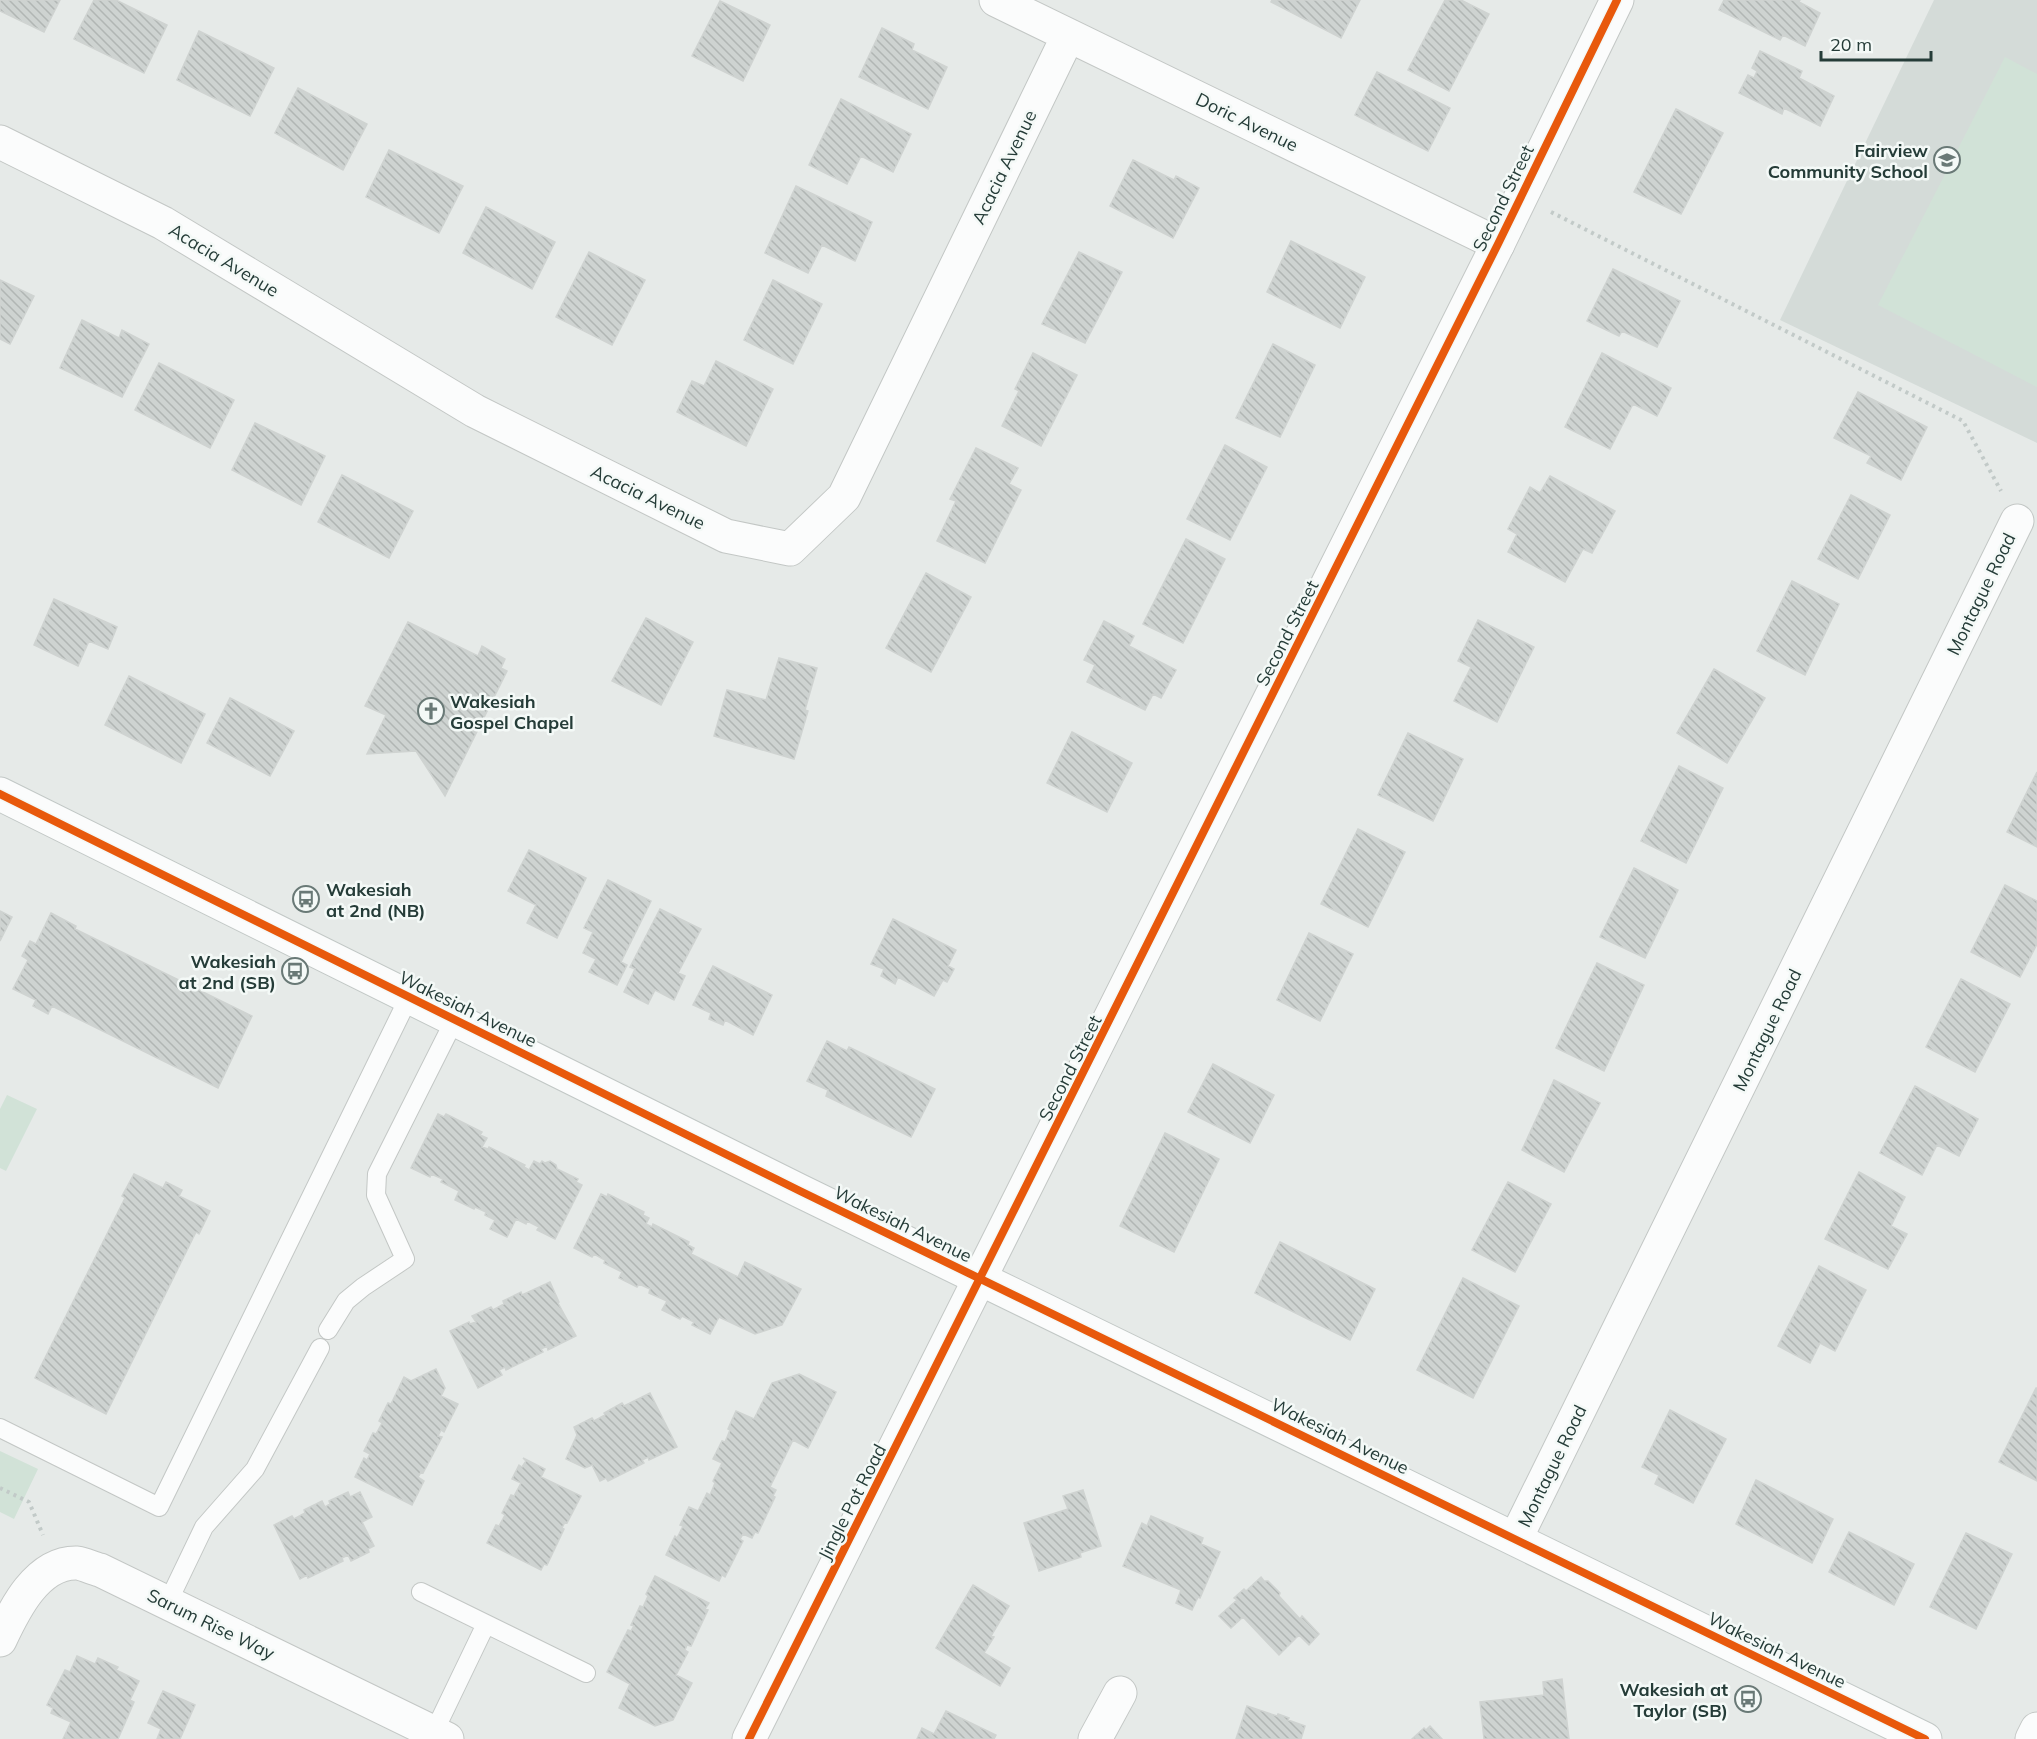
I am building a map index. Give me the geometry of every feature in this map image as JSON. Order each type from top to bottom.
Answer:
[{"type":"street","name":"Doric Avenue","points":[[996,0],[1498,244]]},
{"type":"street","name":"Second Street","points":[[981,1278],[1498,244],[1617,0]]},
{"type":"street","name":"Acacia Avenue","points":[[0,142],[163,223],[475,411],[726,536],[790,549],[843,497],[1068,36]]},
{"type":"street","name":"Montague Road","points":[[1516,1538],[2017,521]]},
{"type":"street","name":"Wakesiah Avenue","points":[[0,794],[455,1018],[779,1181],[1925,1739]]},
{"type":"street","name":"Jingle Pot Road","points":[[749,1739],[981,1278]]},
{"type":"street","name":"Sarum Rise Way","points":[[55,1566],[77,1563],[100,1570],[437,1737]]},
{"type":"street","points":[[0,1640],[27,1590],[55,1566]]},
{"type":"street","points":[[1095,1739],[1120,1693]]},
{"type":"street","points":[[2032,1739],[2037,1729]]},
{"type":"lane","points":[[0,1428],[159,1507],[409,997]]},
{"type":"lane","points":[[328,1330],[346,1301],[405,1259],[376,1195],[377,1174],[455,1018]]},
{"type":"lane","points":[[168,1602],[204,1527],[255,1469],[320,1348]]},
{"type":"lane","points":[[421,1592],[586,1673]]},
{"type":"lane","points":[[437,1737],[486,1624]]},
{"type":"path","points":[[1521,196],[1963,421],[2017,521]]},
{"type":"path","points":[[0,1488],[29,1502],[55,1566]]},
{"type":"shaded area","name":"Fairview Community School","points":[[1934,0],[2037,0],[2037,443],[1780,320]]},
{"type":"green space","points":[[2005,57],[2037,74],[2037,387],[1878,305]]},
{"type":"green space","points":[[7,1095],[37,1109],[6,1171],[0,1168],[0,1109]]},
{"type":"green space","points":[[0,1451],[38,1469],[14,1519],[0,1512]]},
{"type":"building","points":[[0,0],[60,0],[44,32],[0,11]]},
{"type":"building","points":[[94,0],[116,0],[167,25],[144,73],[74,39]]},
{"type":"building","points":[[1272,0],[1360,0],[1341,38],[1271,2]]},
{"type":"building","points":[[1445,0],[1461,0],[1489,14],[1449,91],[1408,70]]},
{"type":"building","points":[[1724,0],[1800,0],[1799,2],[1820,13],[1805,46],[1783,35],[1780,40],[1719,10]]},
{"type":"building","points":[[720,1],[770,25],[743,81],[692,56]]},
{"type":"building","points":[[882,28],[914,44],[912,50],[947,67],[928,109],[859,77]]},
{"type":"building","points":[[199,31],[274,68],[250,116],[177,80]]},
{"type":"building","points":[[1760,51],[1802,71],[1799,78],[1834,96],[1820,126],[1784,108],[1782,114],[1739,93],[1748,75],[1754,78],[1757,71],[1752,68]]},
{"type":"building","points":[[1377,72],[1450,108],[1428,151],[1355,115]]},
{"type":"building","points":[[298,88],[367,124],[343,170],[275,133]]},
{"type":"building","points":[[841,99],[911,134],[893,172],[861,156],[847,184],[809,165]]},
{"type":"building","points":[[1676,109],[1723,133],[1681,214],[1634,192]]},
{"type":"building","points":[[389,150],[463,186],[439,233],[366,197]]},
{"type":"building","points":[[1133,160],[1174,180],[1176,176],[1199,188],[1173,238],[1110,206]]},
{"type":"building","points":[[796,186],[872,222],[855,261],[822,245],[808,273],[765,253]]},
{"type":"building","points":[[486,207],[555,242],[532,289],[463,253]]},
{"type":"building","points":[[1291,241],[1365,277],[1340,328],[1267,292]]},
{"type":"building","points":[[589,252],[645,280],[612,345],[556,317]]},
{"type":"building","points":[[1079,252],[1122,272],[1085,343],[1042,324]]},
{"type":"building","points":[[1613,269],[1680,301],[1657,347],[1622,331],[1619,336],[1587,321]]},
{"type":"building","points":[[0,280],[34,296],[10,344],[0,339]]},
{"type":"building","points":[[773,280],[822,304],[793,364],[744,340]]},
{"type":"building","points":[[82,320],[119,338],[122,330],[149,344],[122,397],[60,368]]},
{"type":"building","points":[[1273,344],[1315,365],[1280,437],[1236,418]]},
{"type":"building","points":[[1033,353],[1077,375],[1041,446],[1002,426],[1019,391],[1015,389]]},
{"type":"building","points":[[1602,353],[1671,388],[1657,416],[1633,404],[1610,449],[1565,427]]},
{"type":"building","points":[[716,361],[773,389],[746,446],[677,412],[692,381],[704,386]]},
{"type":"building","points":[[159,363],[234,400],[210,448],[135,410]]},
{"type":"building","points":[[1858,392],[1927,427],[1901,480],[1867,463],[1871,456],[1834,438]]},
{"type":"building","points":[[255,423],[325,456],[301,505],[232,470]]},
{"type":"building","points":[[1225,445],[1267,467],[1230,540],[1187,519]]},
{"type":"building","points":[[976,448],[1018,468],[1009,484],[1021,490],[985,563],[937,541],[956,501],[950,499]]},
{"type":"building","points":[[342,475],[413,511],[389,558],[318,522]]},
{"type":"building","points":[[1550,476],[1615,511],[1592,553],[1583,549],[1565,582],[1508,552],[1517,534],[1508,529],[1530,487],[1540,493]]},
{"type":"building","points":[[1851,495],[1890,515],[1858,579],[1818,559]]},
{"type":"building","points":[[1186,539],[1225,559],[1183,643],[1143,624]]},
{"type":"building","points":[[926,573],[971,597],[931,672],[886,648]]},
{"type":"building","points":[[1792,581],[1839,604],[1805,675],[1757,651]]},
{"type":"building","points":[[54,599],[117,627],[108,649],[89,641],[78,666],[34,645]]},
{"type":"building","points":[[646,618],[693,642],[661,705],[612,681]]},
{"type":"building","points":[[1478,620],[1534,647],[1497,722],[1454,701],[1471,667],[1458,661]]},
{"type":"building","points":[[1104,621],[1134,636],[1129,646],[1176,670],[1161,698],[1153,694],[1145,710],[1087,682],[1095,665],[1084,660]]},
{"type":"building","name":"Wakesiah Gospel Chapel","points":[[408,622],[478,656],[482,646],[505,659],[501,668],[507,671],[445,796],[416,751],[367,754],[386,715],[365,706]]},
{"type":"building","points":[[779,658],[817,668],[805,710],[808,711],[794,759],[714,736],[727,690],[766,700]]},
{"type":"building","points":[[1714,669],[1765,698],[1727,763],[1677,733]]},
{"type":"building","points":[[129,676],[205,714],[181,763],[105,725]]},
{"type":"building","points":[[230,698],[294,731],[270,776],[207,743]]},
{"type":"building","points":[[1072,732],[1132,763],[1107,812],[1047,783]]},
{"type":"building","points":[[1408,733],[1463,759],[1433,821],[1378,795]]},
{"type":"building","points":[[1679,766],[1723,788],[1686,863],[1641,841]]},
{"type":"building","points":[[2037,772],[2037,847],[2007,832]]},
{"type":"building","points":[[1358,829],[1405,852],[1368,927],[1321,904]]},
{"type":"building","points":[[529,850],[586,878],[557,938],[527,923],[536,905],[508,891]]},
{"type":"building","points":[[1634,868],[1678,890],[1645,958],[1600,937]]},
{"type":"building","points":[[608,880],[651,901],[621,962],[627,965],[617,985],[589,972],[596,959],[583,953],[593,932],[584,928]]},
{"type":"building","points":[[2005,885],[2037,901],[2037,944],[2020,977],[1971,952]]},
{"type":"building","points":[[660,909],[701,929],[678,973],[685,976],[674,1000],[655,990],[648,1004],[624,992],[635,969],[630,967]]},
{"type":"building","points":[[0,911],[12,917],[0,941]]},
{"type":"building","points":[[51,913],[76,926],[75,929],[252,1016],[218,1088],[52,1006],[48,1014],[33,1006],[36,1000],[13,989],[28,960],[22,956],[30,941],[36,944]]},
{"type":"building","points":[[893,919],[956,950],[948,966],[954,969],[947,982],[943,980],[934,996],[898,977],[895,984],[881,976],[884,969],[871,964]]},
{"type":"building","points":[[1309,933],[1353,954],[1320,1021],[1277,1000]]},
{"type":"building","points":[[1597,963],[1644,985],[1604,1071],[1556,1048]]},
{"type":"building","points":[[713,966],[772,995],[753,1035],[725,1020],[723,1025],[709,1019],[711,1013],[693,1005]]},
{"type":"building","points":[[1961,979],[2010,1004],[1975,1072],[1926,1047]]},
{"type":"building","points":[[827,1041],[847,1051],[849,1047],[935,1089],[911,1137],[826,1096],[828,1090],[807,1081]]},
{"type":"building","points":[[1213,1064],[1274,1095],[1250,1143],[1188,1112]]},
{"type":"building","points":[[1554,1080],[1600,1103],[1564,1172],[1522,1150]]},
{"type":"building","points":[[1915,1086],[1978,1119],[1959,1156],[1937,1145],[1922,1175],[1880,1153]]},
{"type":"building","points":[[438,1114],[444,1117],[446,1114],[482,1132],[480,1135],[487,1138],[482,1147],[488,1149],[489,1147],[525,1165],[524,1167],[529,1170],[534,1161],[540,1164],[542,1161],[545,1163],[550,1161],[556,1165],[557,1169],[578,1179],[576,1182],[582,1185],[555,1239],[537,1230],[539,1227],[516,1219],[507,1237],[490,1229],[495,1220],[485,1215],[486,1212],[455,1200],[459,1191],[441,1182],[443,1179],[431,1174],[430,1177],[411,1168]]},
{"type":"building","points":[[1165,1133],[1219,1159],[1174,1252],[1120,1226]]},
{"type":"building","points":[[1859,1172],[1905,1197],[1891,1226],[1907,1234],[1888,1269],[1825,1239]]},
{"type":"building","points":[[134,1174],[163,1188],[166,1182],[182,1190],[179,1196],[210,1211],[199,1234],[196,1232],[106,1414],[35,1378],[125,1198],[122,1196]]},
{"type":"building","points":[[1508,1182],[1551,1204],[1515,1272],[1472,1250]]},
{"type":"building","points":[[601,1194],[607,1197],[608,1194],[644,1212],[643,1215],[649,1218],[646,1224],[652,1227],[653,1224],[689,1242],[688,1245],[694,1248],[691,1254],[738,1277],[745,1262],[801,1289],[782,1325],[755,1334],[719,1317],[710,1334],[692,1325],[694,1322],[682,1316],[680,1319],[662,1310],[667,1301],[649,1293],[650,1289],[639,1284],[637,1287],[619,1278],[622,1272],[604,1263],[605,1260],[594,1254],[592,1257],[574,1248]]},
{"type":"building","points":[[1280,1242],[1375,1289],[1350,1340],[1255,1293]]},
{"type":"building","points":[[1819,1266],[1866,1290],[1835,1351],[1820,1343],[1810,1363],[1778,1346]]},
{"type":"building","points":[[1463,1278],[1519,1306],[1473,1398],[1417,1370]]},
{"type":"building","points":[[550,1282],[558,1303],[576,1336],[548,1350],[547,1346],[541,1349],[543,1352],[506,1370],[505,1367],[499,1370],[502,1375],[478,1388],[450,1331],[469,1322],[470,1324],[476,1322],[472,1316],[491,1307],[493,1310],[504,1304],[503,1301],[521,1292],[522,1295]]},
{"type":"building","points":[[436,1369],[445,1388],[441,1396],[458,1404],[444,1432],[441,1430],[438,1436],[442,1437],[423,1473],[421,1472],[418,1477],[424,1481],[412,1505],[355,1477],[364,1458],[367,1460],[370,1454],[364,1451],[373,1433],[376,1434],[382,1423],[379,1421],[388,1403],[391,1404],[404,1377],[411,1381]]},
{"type":"building","points":[[799,1374],[836,1392],[808,1448],[793,1440],[770,1487],[776,1490],[773,1496],[775,1497],[758,1533],[755,1532],[752,1538],[743,1534],[740,1539],[743,1541],[725,1577],[722,1575],[719,1581],[666,1555],[675,1536],[677,1538],[683,1526],[680,1525],[689,1507],[698,1511],[707,1493],[710,1495],[715,1483],[713,1481],[722,1463],[713,1459],[722,1441],[725,1442],[736,1411],[754,1419],[772,1383]]},
{"type":"building","points":[[2037,1388],[2037,1481],[1999,1462]]},
{"type":"building","points":[[650,1393],[677,1447],[649,1460],[648,1457],[642,1460],[644,1463],[608,1481],[606,1478],[600,1481],[592,1465],[585,1468],[566,1459],[577,1435],[574,1427],[592,1418],[594,1421],[622,1403],[624,1406]]},
{"type":"building","points":[[1670,1410],[1726,1439],[1693,1503],[1655,1484],[1659,1475],[1642,1467]]},
{"type":"building","points":[[523,1458],[545,1469],[541,1477],[581,1496],[562,1528],[564,1529],[547,1565],[544,1564],[541,1570],[487,1543],[496,1525],[499,1526],[505,1515],[502,1513],[511,1495],[514,1496],[521,1483],[512,1479],[519,1465],[522,1467],[526,1461]]},
{"type":"building","points":[[1756,1480],[1833,1519],[1812,1563],[1736,1524]]},
{"type":"building","points":[[1083,1490],[1101,1546],[1080,1553],[1081,1557],[1039,1571],[1024,1523],[1068,1509],[1063,1496]]},
{"type":"building","points":[[348,1492],[350,1497],[360,1492],[372,1517],[362,1522],[374,1546],[368,1549],[369,1552],[351,1561],[348,1555],[342,1558],[343,1561],[308,1578],[307,1575],[300,1579],[274,1525],[292,1516],[294,1519],[305,1513],[304,1510],[322,1501],[325,1507],[330,1504],[329,1501]]},
{"type":"building","points":[[1151,1516],[1203,1538],[1201,1544],[1220,1552],[1200,1598],[1198,1597],[1192,1610],[1176,1603],[1181,1590],[1123,1566],[1142,1523],[1147,1526]]},
{"type":"building","points":[[1849,1532],[1914,1564],[1894,1605],[1829,1572]]},
{"type":"building","points":[[1966,1533],[2012,1554],[1976,1629],[1930,1607]]},
{"type":"building","points":[[655,1576],[709,1603],[691,1646],[687,1645],[685,1650],[688,1652],[676,1675],[692,1683],[673,1720],[655,1726],[619,1708],[630,1684],[607,1672],[628,1630],[631,1631],[634,1626],[631,1625],[640,1606],[643,1607],[648,1596],[646,1594]]},
{"type":"building","points":[[1261,1577],[1280,1593],[1279,1596],[1300,1619],[1302,1616],[1319,1634],[1309,1645],[1299,1635],[1279,1655],[1243,1617],[1231,1628],[1219,1616],[1237,1600],[1234,1598],[1244,1589],[1246,1591]]},
{"type":"building","points":[[973,1585],[1009,1606],[991,1636],[994,1637],[984,1653],[1010,1668],[1000,1686],[936,1648]]},
{"type":"building","points":[[77,1656],[95,1664],[98,1658],[118,1667],[116,1670],[139,1681],[130,1700],[134,1702],[118,1739],[63,1739],[71,1722],[51,1713],[53,1708],[47,1705],[65,1670],[70,1672]]},
{"type":"building","points":[[1562,1679],[1569,1739],[1484,1739],[1480,1702],[1544,1695],[1543,1682]]},
{"type":"building","points":[[163,1691],[195,1705],[180,1739],[157,1739],[161,1729],[148,1723]]},
{"type":"building","points":[[1247,1706],[1277,1716],[1278,1714],[1305,1726],[1301,1739],[1236,1739]]},
{"type":"building","points":[[946,1711],[996,1735],[994,1739],[917,1739],[922,1728],[934,1734]]},
{"type":"building","points":[[1430,1726],[1442,1739],[1412,1739],[1424,1728],[1426,1730]]},
{"type":"cycle path","points":[[749,1739],[1498,244],[1617,0]]},
{"type":"cycle path","points":[[0,794],[800,1191],[1925,1739]]},
{"type":"place","name":"Fairview Community School","points":[[1947,160]]},
{"type":"place","name":"Wakesiah Gospel Chapel","points":[[431,711]]},
{"type":"place","name":"Wakesiah at 2nd (NB)","points":[[306,899]]},
{"type":"place","name":"Wakesiah at 2nd (SB)","points":[[295,971]]},
{"type":"place","name":"Wakesiah at Taylor (SB)","points":[[1748,1699]]}]
